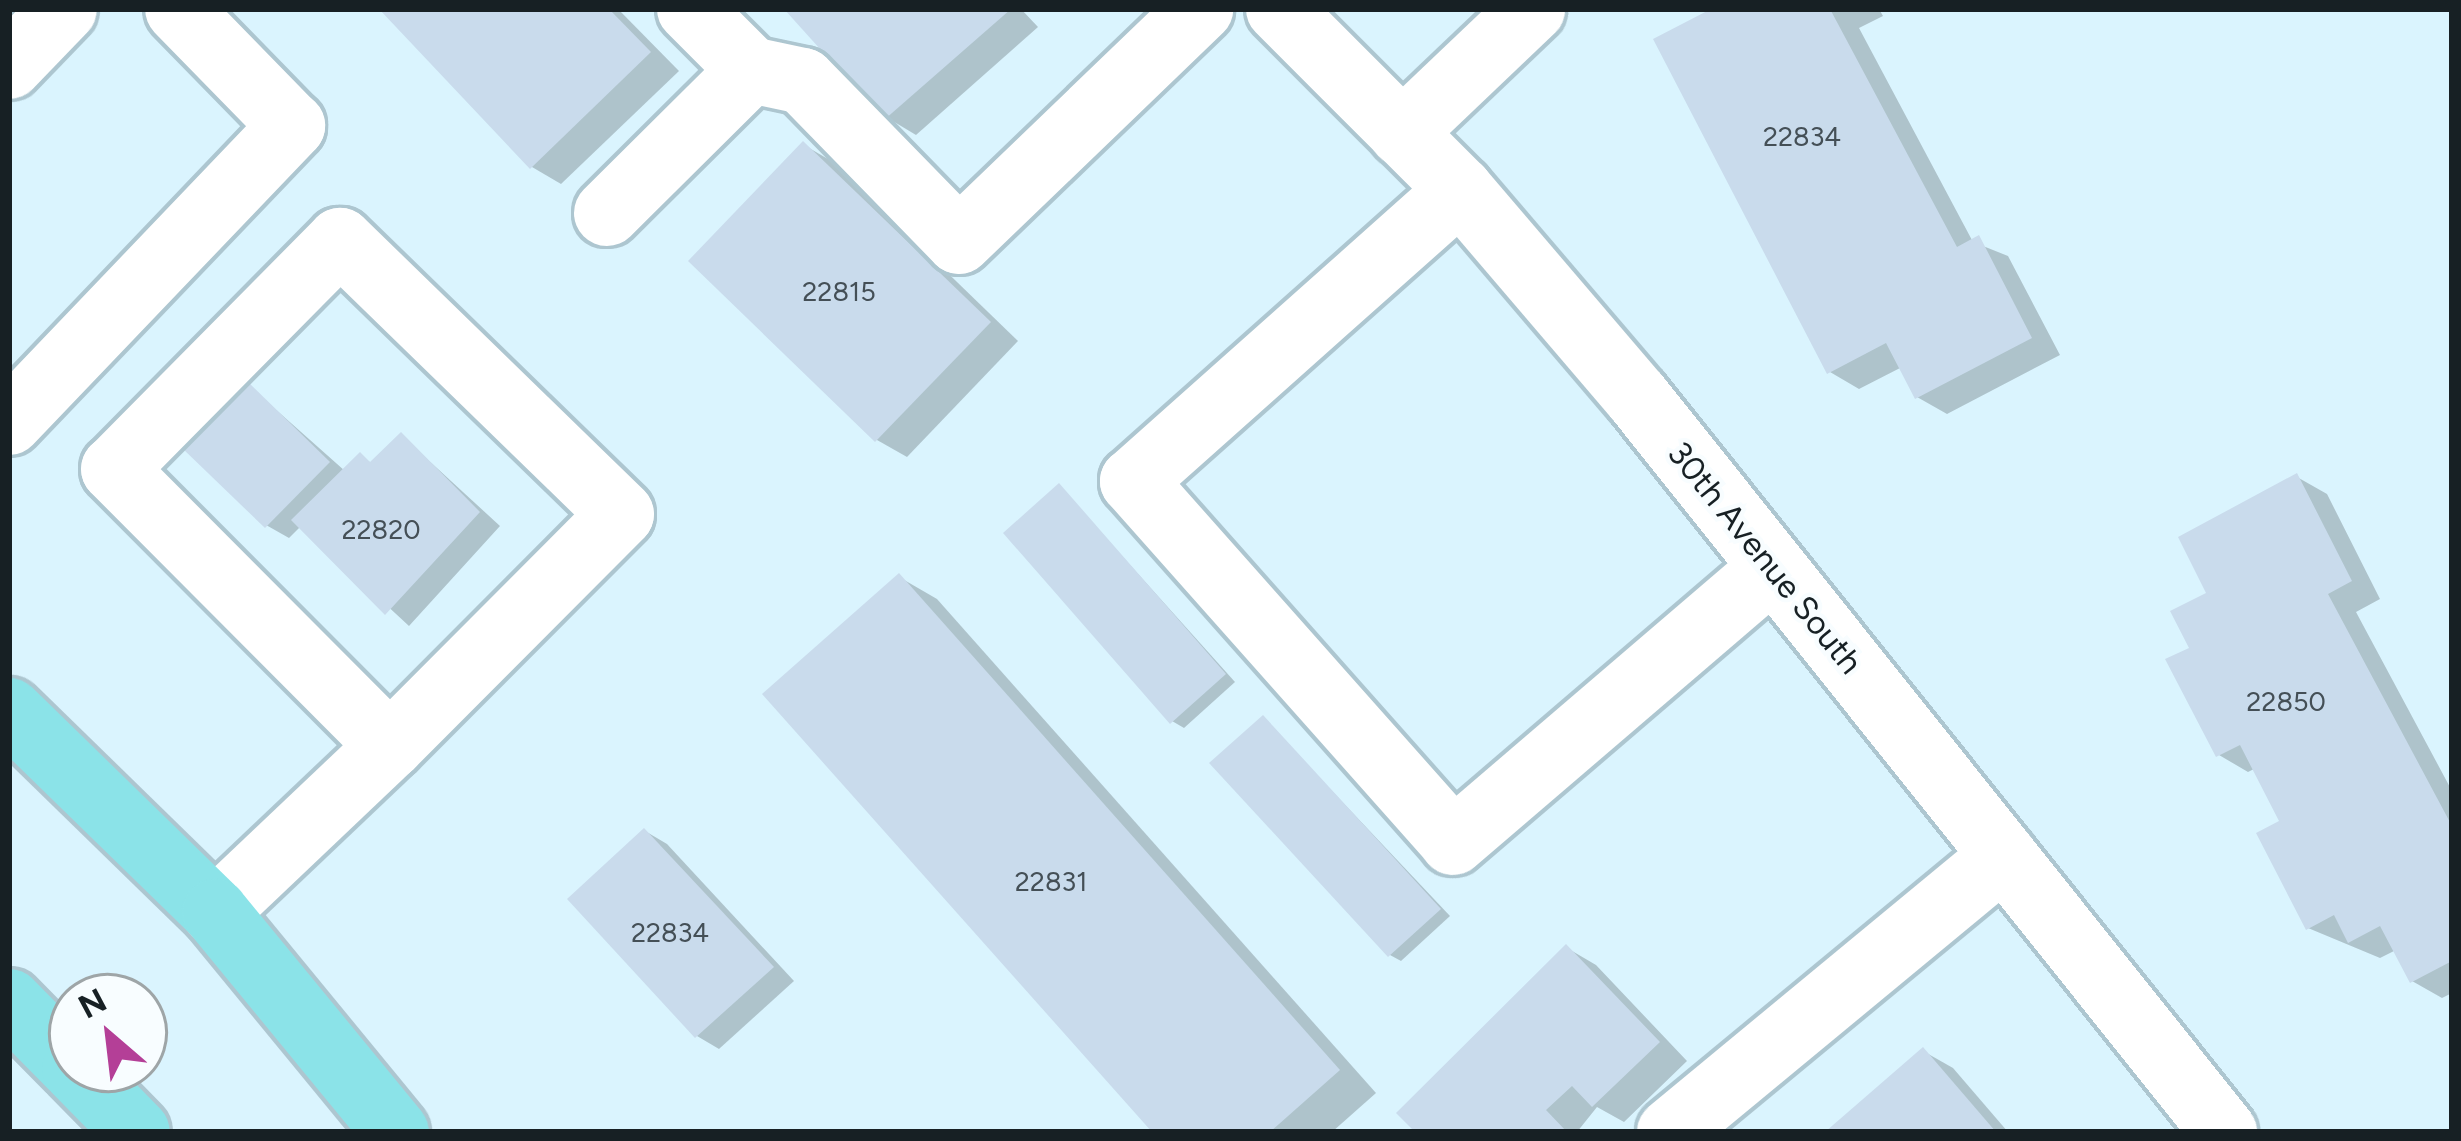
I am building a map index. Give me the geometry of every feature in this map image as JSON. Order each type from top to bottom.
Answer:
[{"type":"main road","points":[[9,711],[214,913],[396,1132]]},
{"type":"main road","points":[[9,1002],[48,1041]]},
{"type":"main road","points":[[99,1093],[137,1132]]},
{"type":"street","points":[[9,66],[64,9]]},
{"type":"street","points":[[9,422],[292,126],[178,9]]},
{"type":"street","points":[[690,9],[751,70],[802,81],[958,241],[1200,9]]},
{"type":"street","name":"30th Avenue South","points":[[1279,9],[1460,190],[1773,568],[2224,1132]]},
{"type":"street","points":[[1402,133],[1532,9]]},
{"type":"street","points":[[607,213],[751,70]]},
{"type":"street","points":[[1460,190],[1133,481],[1453,842],[1773,568]]},
{"type":"street","points":[[214,913],[390,746],[621,514],[340,241],[114,469],[390,746]]},
{"type":"street","points":[[1670,1132],[2004,856]]},
{"type":"building","points":[[379,9],[609,9],[651,52],[530,169]]},
{"type":"building","points":[[784,9],[1011,9],[884,120]]},
{"type":"building","points":[[1711,9],[1830,9],[1957,247],[1979,235],[2032,338],[1915,399],[1886,343],[1827,374],[1653,39]]},
{"type":"building","points":[[803,141],[991,322],[875,442],[688,261]]},
{"type":"building","points":[[247,381],[330,462],[265,528],[182,448]]},
{"type":"building","points":[[401,432],[480,512],[385,615],[291,520],[360,452],[370,462]]},
{"type":"building","points":[[2297,473],[2352,581],[2328,594],[2452,826],[2452,961],[2410,983],[2380,926],[2348,943],[2334,915],[2306,930],[2256,833],[2279,821],[2240,745],[2216,757],[2165,659],[2189,648],[2170,611],[2206,593],[2178,537]]},
{"type":"building","points":[[1059,483],[1226,674],[1170,724],[1003,533]]},
{"type":"building","points":[[899,573],[1340,1070],[1270,1132],[1152,1132],[762,694]]},
{"type":"building","points":[[1263,715],[1441,909],[1388,957],[1209,763]]},
{"type":"building","points":[[644,828],[774,967],[695,1038],[567,899]]},
{"type":"building","points":[[1566,944],[1660,1042],[1592,1107],[1572,1086],[1546,1110],[1567,1132],[1415,1132],[1396,1113]]},
{"type":"building","points":[[1923,1047],[1996,1132],[1825,1132]]}]
